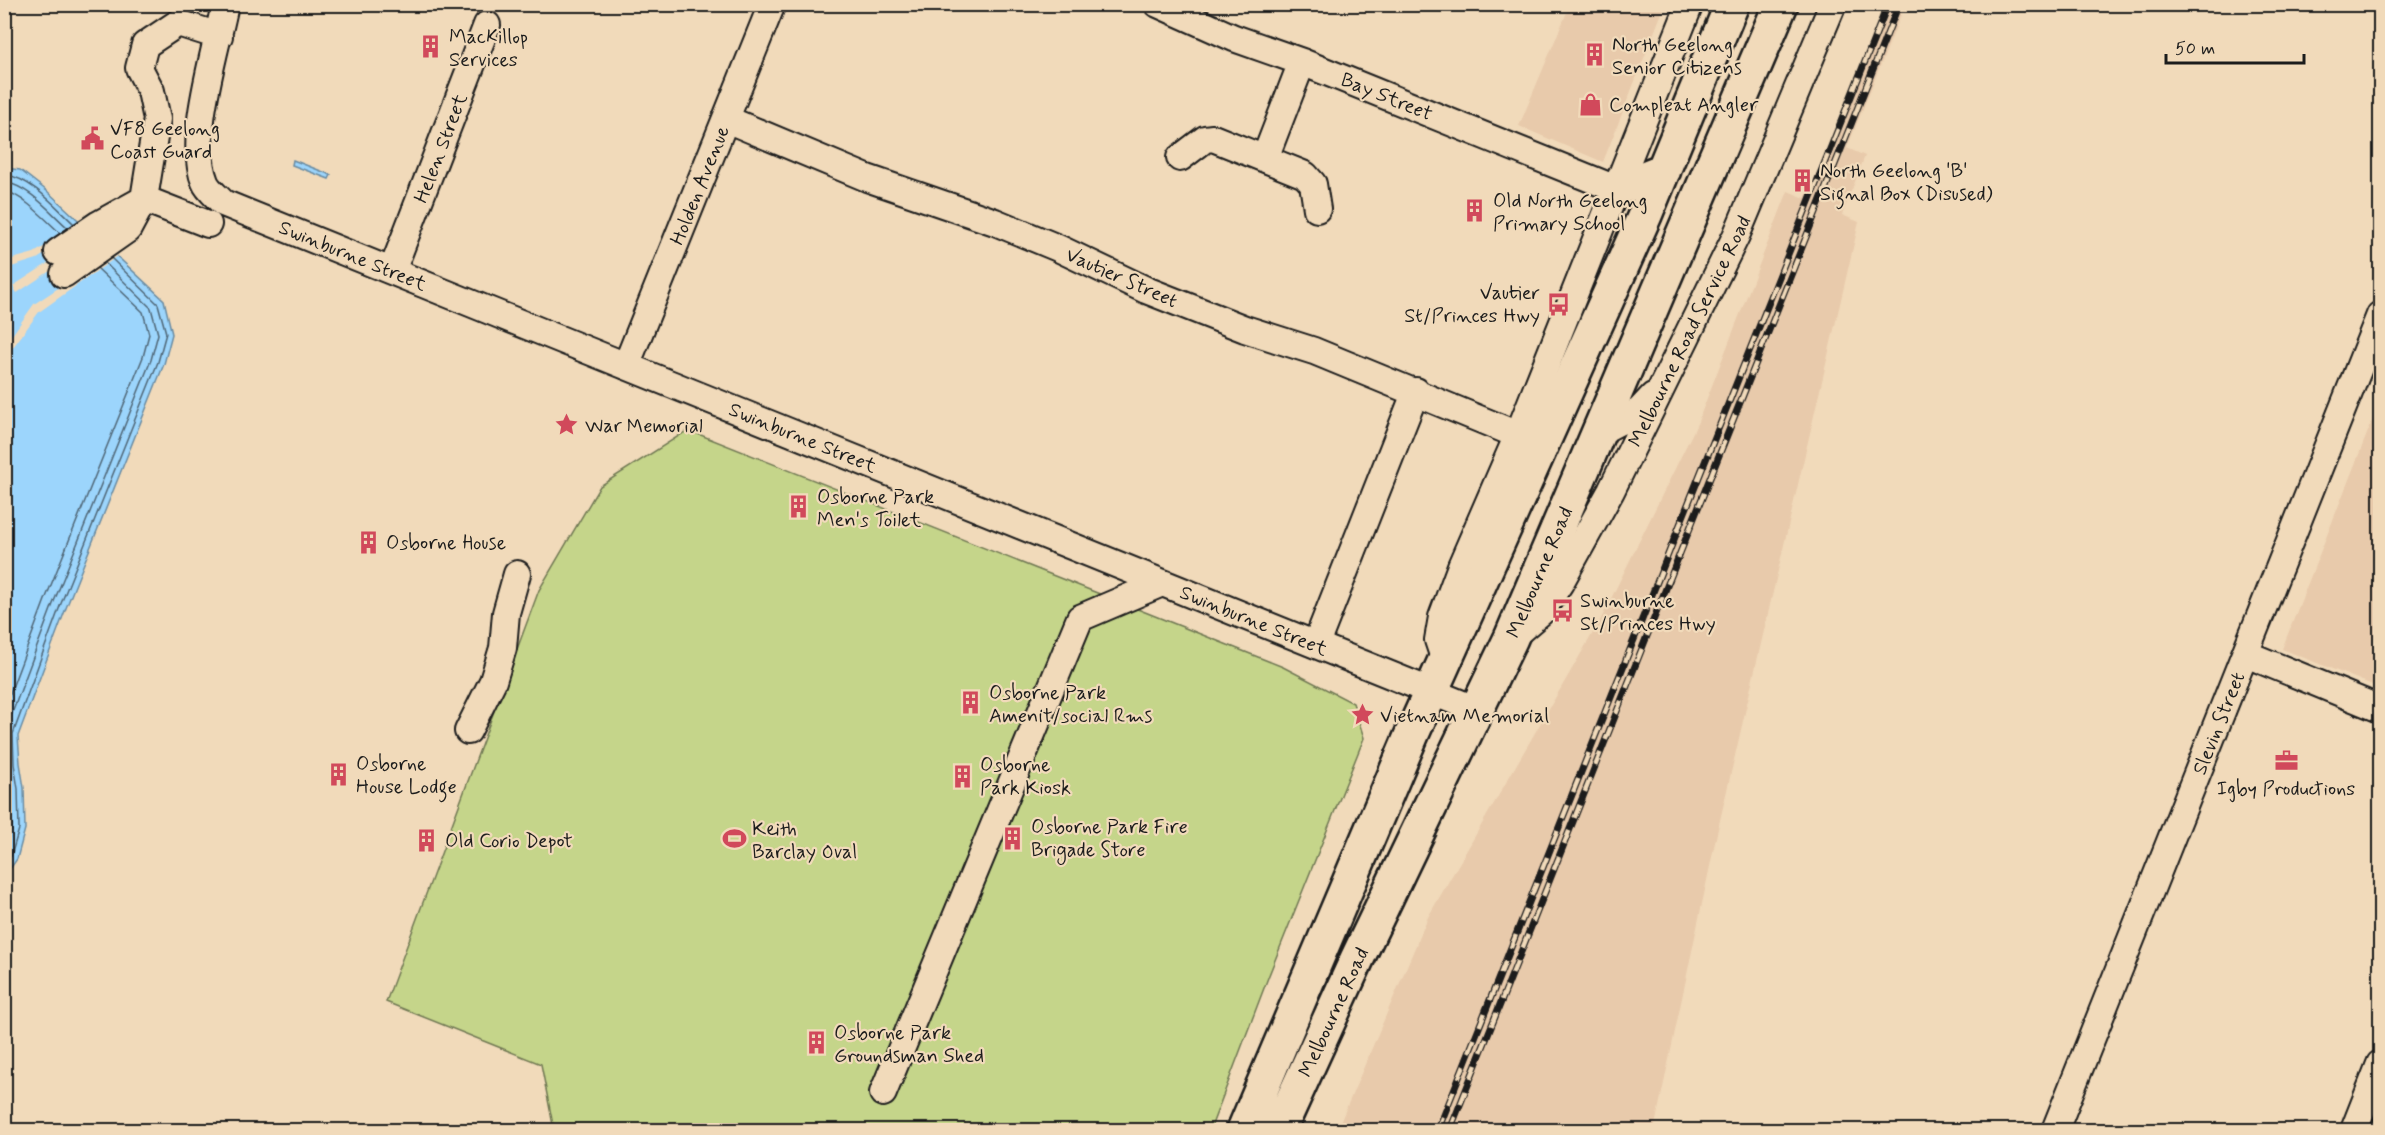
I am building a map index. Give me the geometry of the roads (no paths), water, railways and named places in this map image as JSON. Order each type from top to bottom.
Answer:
[{"type":"highway","points":[[1679,133],[1716,4]]},
{"type":"highway","name":"Melbourne Road","points":[[1244,1131],[1327,931],[1431,691],[1645,215],[1732,4]]},
{"type":"highway","name":"Melbourne Road","points":[[1279,1131],[1357,959],[1511,638],[1781,4]]},
{"type":"highway","points":[[1645,215],[1660,220],[1671,213],[1720,104],[1758,59]]},
{"type":"highway","points":[[1616,189],[1664,170]]},
{"type":"street","name":"Swinburne Street","points":[[225,4],[207,89],[198,150],[205,184],[223,203],[1477,710]]},
{"type":"street","name":"Holden Avenue","points":[[626,366],[772,4]]},
{"type":"street","name":"Bay Street","points":[[1158,4],[1234,38],[1302,62],[1616,189]]},
{"type":"street","points":[[1445,661],[1438,640],[1442,617],[1461,566],[1518,435],[1690,4]]},
{"type":"street","name":"Melbourne Road Service Road","points":[[1511,638],[1541,612],[1560,583],[1611,491],[1736,237],[1833,4]]},
{"type":"street","points":[[61,263],[128,229],[144,199],[157,119],[151,91],[139,68],[145,45],[178,23],[219,36]]},
{"type":"street","name":"Helen Street","points":[[392,271],[487,26]]},
{"type":"street","points":[[1265,158],[1302,62]]},
{"type":"street","name":"Vautier Street","points":[[726,119],[867,178],[995,222],[1058,248],[1146,290],[1245,329],[1314,351],[1416,391],[1518,435]]},
{"type":"street","points":[[1180,158],[1205,139],[1214,138],[1305,175],[1313,184],[1317,209]]},
{"type":"street","points":[[144,199],[208,224]]},
{"type":"street","name":"Slevin Street","points":[[2055,1131],[2380,315]]},
{"type":"street","points":[[1599,432],[1639,411],[1665,379]]},
{"type":"street","points":[[1316,644],[1416,391]]},
{"type":"street","points":[[468,731],[493,681],[500,659],[506,613],[517,574]]},
{"type":"street","points":[[883,1093],[1080,618],[1162,583]]},
{"type":"street","points":[[2246,654],[2380,709]]},
{"type":"street","points":[[2354,1131],[2380,1064]]},
{"type":"water","points":[[293,160],[331,175],[329,179],[292,165]]},
{"type":"water","points":[[5,168],[20,170],[47,191],[164,300],[172,334],[164,364],[66,608],[18,736],[24,788],[25,829],[17,859],[5,876]]},
{"type":"railway","points":[[1438,1130],[1888,4]]},
{"type":"railway","points":[[1450,1130],[1899,4]]},
{"type":"place","name":"MacKillop Services","points":[[431,47]]},
{"type":"place","name":"North Geelong Senior Citizens","points":[[1594,55]]},
{"type":"place","name":"Compleat Angler","points":[[1591,104]]},
{"type":"place","name":"VF8 Geelong Coast Guard","points":[[92,139]]},
{"type":"place","name":"North Geelong 'B' Signal Box (Disused)","points":[[1802,181]]},
{"type":"place","name":"Old North Geelong Primary School","points":[[1475,211]]},
{"type":"place","name":"Vautier St/Princes Hwy","points":[[1558,304]]},
{"type":"place","name":"War Memorial","points":[[567,425]]},
{"type":"place","name":"Osborne Park Men's Toilet","points":[[799,507]]},
{"type":"place","name":"Osborne House","points":[[368,542]]},
{"type":"place","name":"Swinburne St/Princes Hwy","points":[[1562,611]]},
{"type":"place","name":"Osborne Park Amenit/social Rms","points":[[971,703]]},
{"type":"place","name":"Vietnam Memorial","points":[[1362,715]]},
{"type":"place","name":"Igby Productions","points":[[2286,761]]},
{"type":"place","name":"Osborne House Lodge","points":[[338,775]]},
{"type":"place","name":"Osborne Park Kiosk","points":[[962,776]]},
{"type":"place","name":"Osborne Park Fire Brigade Store","points":[[1013,838]]},
{"type":"place","name":"Keith Barclay Oval","points":[[734,839]]},
{"type":"place","name":"Old Corio Depot","points":[[427,840]]},
{"type":"place","name":"Osborne Park Groundsman Shed","points":[[816,1043]]}]
